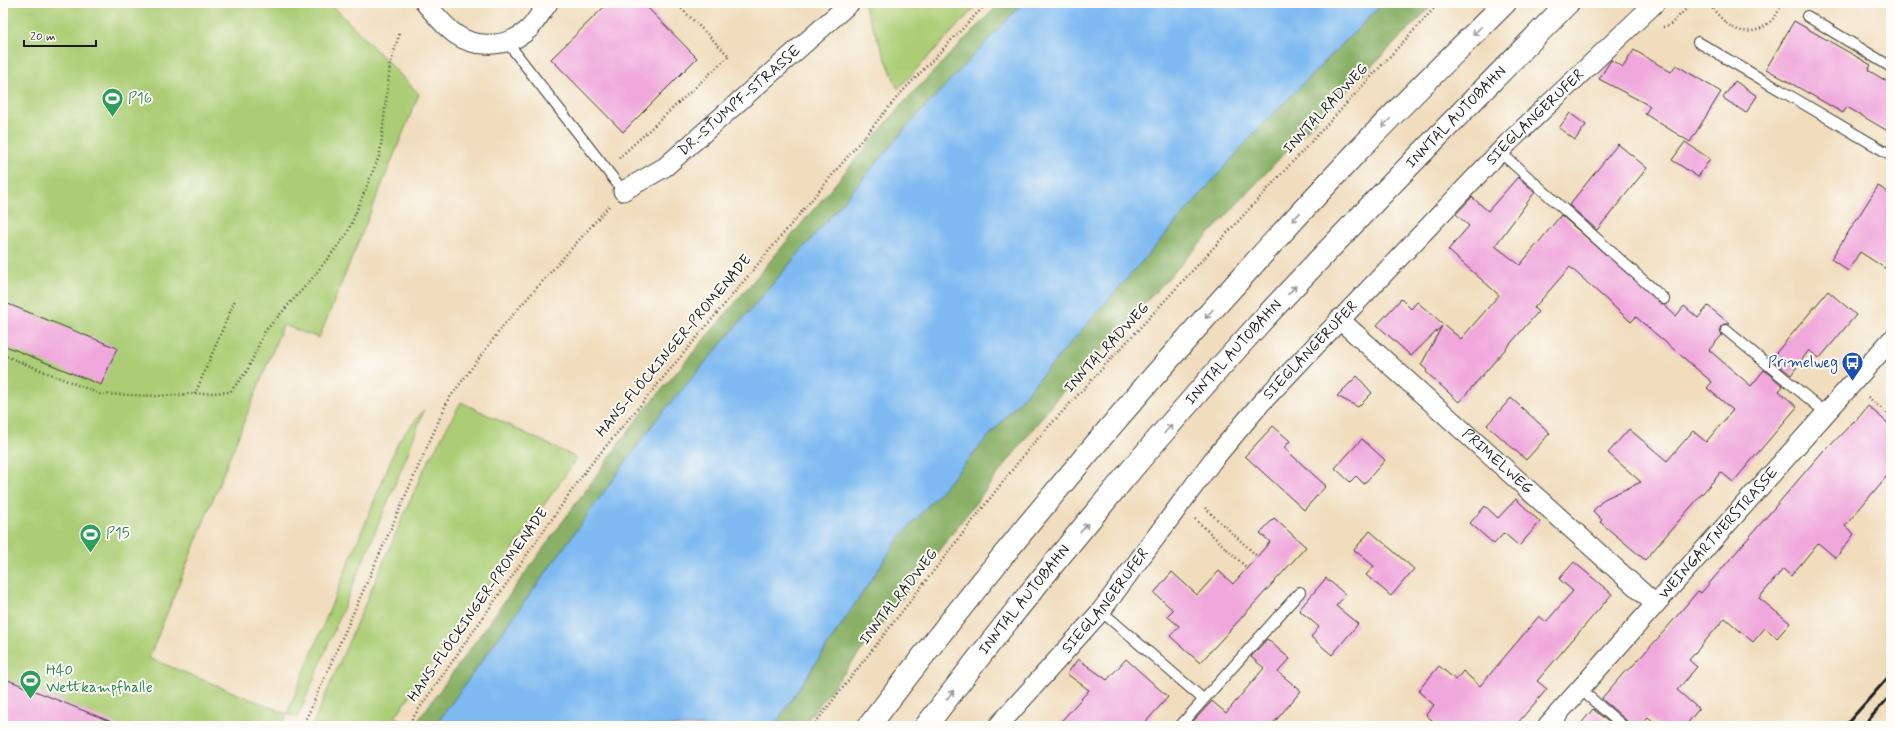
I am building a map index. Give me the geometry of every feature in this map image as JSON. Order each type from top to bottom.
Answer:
[{"type":"highway","points":[[869,726],[942,630],[1092,447],[1209,313],[1357,152],[1505,3]]},
{"type":"highway","name":"INNTAL AUTOBAHN","points":[[926,726],[988,644],[1127,476],[1258,326],[1392,183],[1568,3]]},
{"type":"street","points":[[425,3],[455,34],[471,42],[485,44],[507,42],[518,37],[530,28],[548,3]]},
{"type":"street","name":"DR.-STUMPF-STRASSE","points":[[623,191],[665,167],[850,3]]},
{"type":"street","name":"SIEGLANGERUFER","points":[[998,726],[1101,611],[1238,428],[1500,152],[1654,3]]},
{"type":"street","name":"PRIMELWEG","points":[[1339,320],[1655,604]]},
{"type":"street","name":"WEINGARTNERSTRASSE","points":[[1547,726],[1891,340]]},
{"type":"lane","points":[[1807,16],[1891,67]]},
{"type":"lane","points":[[507,42],[623,191]]},
{"type":"lane","points":[[1698,42],[1891,155]]},
{"type":"lane","points":[[1500,152],[1664,299]]},
{"type":"lane","points":[[1726,330],[1826,413]]},
{"type":"lane","points":[[1181,724],[1300,592]]},
{"type":"lane","points":[[1101,611],[1204,699]]},
{"type":"lane","points":[[1580,689],[1623,726]]},
{"type":"path","points":[[607,170],[729,56],[676,3]]},
{"type":"path","name":"HANS-FLÖCKINGER-PROMENADE","points":[[406,726],[587,469],[899,95],[987,3]]},
{"type":"path","name":"INNTALRADWEG","points":[[813,726],[1030,447],[1439,3]]},
{"type":"path","points":[[1706,3],[1730,25],[1748,32],[1758,30],[1774,20],[1780,11],[1782,3]]},
{"type":"path","points":[[3,355],[100,394],[156,396],[230,392],[247,372],[265,331],[310,281],[348,234],[380,154],[390,65],[400,32]]},
{"type":"path","points":[[303,726],[448,400],[502,326],[623,191]]},
{"type":"path","points":[[195,394],[235,300]]},
{"type":"path","points":[[1853,383],[1891,417]]},
{"type":"path","points":[[1185,499],[1257,556]]},
{"type":"path","points":[[1185,499],[1247,568]]},
{"type":"green space","points":[[3,3],[330,3],[419,94],[319,338],[283,325],[149,658],[287,714],[282,726],[3,726]]},
{"type":"green space","points":[[863,3],[979,3],[898,89]]},
{"type":"green space","points":[[1000,3],[1023,3],[914,119],[656,420],[435,726],[414,726],[638,418],[904,102]]},
{"type":"green space","points":[[1383,3],[1435,3],[1290,147],[1056,399],[803,726],[774,726],[897,541],[1257,130]]},
{"type":"green space","points":[[461,402],[577,458],[395,717],[402,721],[399,726],[312,726],[423,471]]},
{"type":"green space","points":[[424,410],[408,453],[298,717],[287,714],[399,440]]},
{"type":"water","points":[[1023,3],[1383,3],[1257,130],[897,541],[774,726],[435,726],[656,420],[914,119]]},
{"type":"building","points":[[608,3],[643,3],[697,58],[623,132],[551,59]]},
{"type":"building","points":[[1794,21],[1871,65],[1868,70],[1891,84],[1891,133],[1847,107],[1843,113],[1766,69]]},
{"type":"building","points":[[1634,50],[1671,72],[1676,65],[1721,92],[1690,142],[1645,114],[1650,106],[1599,79],[1611,60],[1623,67]]},
{"type":"building","points":[[1735,81],[1757,96],[1746,113],[1723,98]]},
{"type":"building","points":[[1570,113],[1586,125],[1575,140],[1559,128]]},
{"type":"building","points":[[1685,142],[1710,159],[1698,177],[1672,160]]},
{"type":"building","points":[[1618,144],[1647,168],[1597,230],[1569,205]]},
{"type":"building","points":[[1518,177],[1535,192],[1495,246],[1520,265],[1561,215],[1676,316],[1684,306],[1698,318],[1708,306],[1730,324],[1724,324],[1721,326],[1720,329],[1722,335],[1709,350],[1751,386],[1764,370],[1783,386],[1779,391],[1797,407],[1733,482],[1721,472],[1645,560],[1600,522],[1602,520],[1593,511],[1604,499],[1641,482],[1608,453],[1629,429],[1667,461],[1693,431],[1706,442],[1733,410],[1707,388],[1712,382],[1636,317],[1631,322],[1570,267],[1534,308],[1538,312],[1459,402],[1426,372],[1427,370],[1421,365],[1442,326],[1411,356],[1377,325],[1401,299],[1411,309],[1417,302],[1461,339],[1499,295],[1448,250],[1469,226],[1456,214],[1472,197],[1488,211]]},
{"type":"building","points":[[1878,186],[1891,194],[1891,272],[1860,252],[1848,271],[1831,259]]},
{"type":"building","points":[[1828,291],[1856,315],[1819,359],[1809,350],[1791,375],[1771,359]]},
{"type":"building","points":[[3,302],[117,348],[101,385],[3,345]]},
{"type":"building","points":[[1357,376],[1372,393],[1358,407],[1337,396]]},
{"type":"building","points":[[1511,398],[1550,433],[1526,460],[1487,425]]},
{"type":"building","points":[[1868,406],[1891,426],[1891,471],[1845,526],[1854,534],[1836,558],[1818,543],[1791,576],[1783,569],[1759,598],[1790,623],[1777,638],[1765,628],[1753,642],[1725,618],[1689,660],[1697,667],[1677,690],[1699,709],[1685,726],[1659,726],[1648,717],[1640,726],[1629,726],[1627,721],[1602,698],[1627,669],[1628,671],[1660,636],[1698,591],[1701,593],[1824,450],[1825,451],[1854,421],[1855,422]]},
{"type":"building","points":[[1273,426],[1290,441],[1284,448],[1326,486],[1304,510],[1245,456]]},
{"type":"building","points":[[1362,439],[1385,460],[1364,484],[1356,476],[1350,482],[1335,468]]},
{"type":"building","points":[[1516,499],[1540,522],[1519,546],[1504,533],[1494,544],[1470,523],[1485,506],[1498,518]]},
{"type":"building","points":[[1274,518],[1306,547],[1200,663],[1170,636],[1179,626],[1167,616],[1173,610],[1154,593],[1172,572],[1197,595],[1219,571],[1233,584],[1270,542],[1260,533]]},
{"type":"building","points":[[1370,531],[1414,569],[1391,596],[1366,575],[1374,566],[1354,550]]},
{"type":"building","points":[[1574,562],[1612,594],[1537,681],[1547,689],[1515,726],[1439,726],[1426,715],[1434,705],[1418,691],[1439,666],[1456,680],[1463,671],[1480,686],[1539,616],[1546,622],[1573,591],[1559,579]]},
{"type":"building","points":[[1326,578],[1346,595],[1336,606],[1358,624],[1332,655],[1311,637],[1319,627],[1299,610]]},
{"type":"building","points":[[1267,639],[1290,659],[1278,672],[1301,691],[1271,726],[1189,726],[1212,701],[1226,713],[1264,668],[1251,657]]},
{"type":"building","points":[[1078,659],[1107,680],[1126,659],[1168,697],[1142,726],[1057,726],[1089,690],[1067,674]]},
{"type":"building","name":"H40 Wettkampfhalle","points":[[3,678],[119,725],[119,726],[3,726]]},
{"type":"building","points":[[1593,709],[1613,726],[1579,726]]},
{"type":"railway","points":[[1845,726],[1891,674]]},
{"type":"railway","points":[[1863,726],[1891,695]]},
{"type":"place","name":"P16","points":[[112,118]]},
{"type":"place","name":"Primelweg","points":[[1853,382]]},
{"type":"place","name":"P15","points":[[91,554]]},
{"type":"place","name":"H40 Wettkampfhalle","points":[[30,700]]}]
